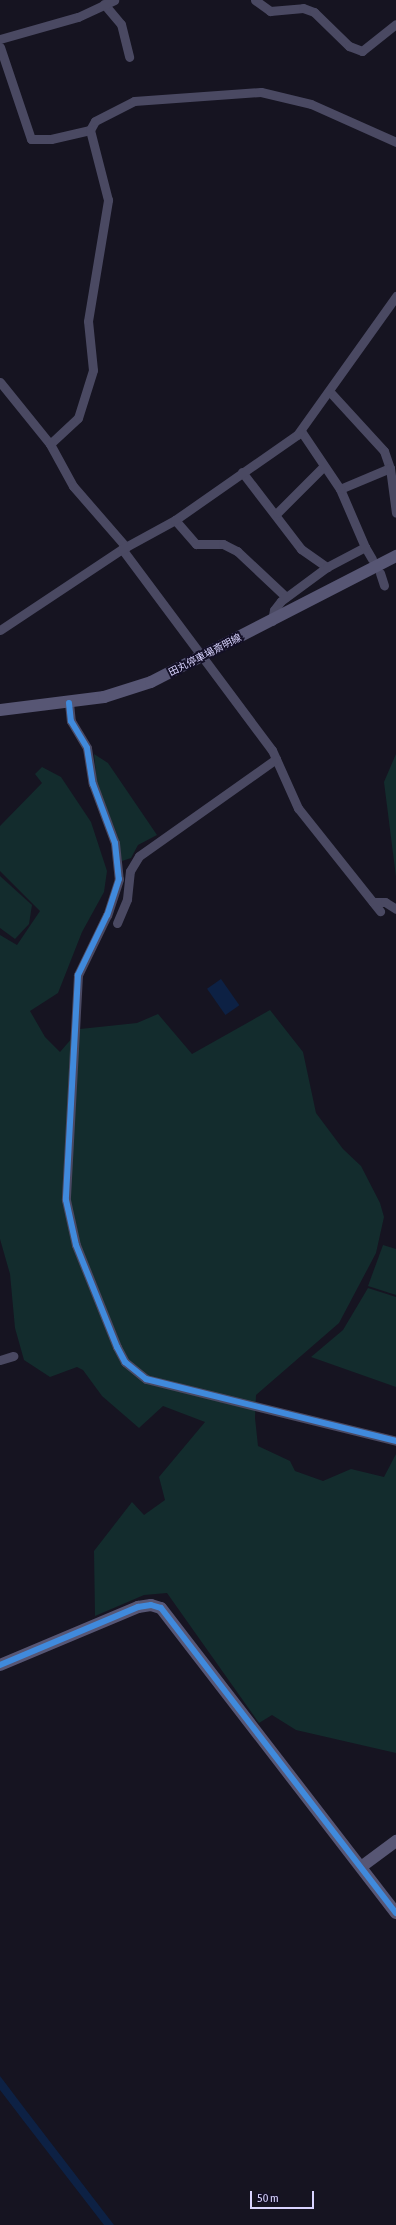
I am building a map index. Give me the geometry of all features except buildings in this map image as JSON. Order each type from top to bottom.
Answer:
[{"type":"street","points":[[0,39],[78,17],[114,0]]},
{"type":"street","points":[[255,0],[270,11],[303,8],[314,12],[349,46],[362,51],[396,24]]},
{"type":"street","points":[[104,4],[121,24],[129,57]]},
{"type":"street","points":[[0,47],[31,139],[51,139],[90,130]]},
{"type":"street","points":[[50,444],[78,418],[93,370],[88,321],[108,200],[90,130],[95,121],[134,101],[261,92],[311,104],[396,142]]},
{"type":"street","points":[[0,630],[124,548],[174,520],[301,431],[330,392],[367,333],[396,296]]},
{"type":"street","points":[[0,382],[50,444],[61,471],[124,548],[204,656],[276,758],[298,808],[380,911]]},
{"type":"street","points":[[330,392],[384,451],[390,468],[396,513]]},
{"type":"street","points":[[301,431],[323,467],[340,489],[365,547],[372,559]]},
{"type":"street","points":[[277,514],[323,467]]},
{"type":"street","points":[[340,489],[390,468]]},
{"type":"street","points":[[242,472],[277,514],[301,549],[327,567]]},
{"type":"street","points":[[174,520],[196,544],[223,544],[237,551],[286,597]]},
{"type":"street","points":[[272,621],[274,610],[286,597],[327,567],[365,547]]},
{"type":"street","name":"田丸停車場斎明線","points":[[0,710],[69,703],[131,690],[204,656],[396,556]]},
{"type":"street","points":[[380,573],[384,585]]},
{"type":"street","points":[[69,703],[71,720],[87,748],[93,784],[115,843],[119,879],[107,916],[78,975],[68,1214],[76,1246],[117,1348],[125,1362],[146,1379],[396,1441]]},
{"type":"street","points":[[117,923],[127,899],[130,871],[139,856],[276,758]]},
{"type":"street","points":[[373,902],[385,902],[396,909]]},
{"type":"street","points":[[0,1360],[13,1356]]},
{"type":"street","points":[[0,1664],[138,1607],[157,1606],[175,1623],[396,1913]]},
{"type":"street","points":[[361,1867],[396,1841]]},
{"type":"green space","points":[[94,754],[108,763],[157,835],[138,845],[131,858],[122,861],[118,837],[97,784]]},
{"type":"green space","points":[[396,754],[396,877],[384,782]]},
{"type":"green space","points":[[42,767],[61,777],[91,822],[107,871],[104,892],[82,932],[58,993],[30,1011],[45,1037],[60,1052],[80,1029],[137,1023],[158,1014],[192,1054],[270,1010],[303,1052],[316,1113],[343,1149],[361,1166],[380,1203],[384,1217],[376,1253],[339,1323],[256,1395],[255,1418],[258,1446],[290,1461],[295,1471],[323,1481],[351,1469],[384,1477],[396,1454],[396,1753],[296,1730],[272,1715],[259,1723],[167,1593],[144,1595],[95,1616],[94,1551],[132,1502],[144,1515],[165,1500],[159,1477],[205,1422],[163,1406],[139,1428],[102,1396],[83,1370],[77,1367],[50,1377],[24,1360],[15,1328],[10,1274],[0,1239],[0,935],[17,945],[40,911],[0,871],[0,826],[42,783],[35,774]]},
{"type":"green space","points":[[0,876],[32,905],[29,924],[15,939],[0,928]]},
{"type":"green space","points":[[383,1245],[396,1249],[396,1295],[368,1286]]},
{"type":"green space","points":[[368,1288],[396,1297],[396,1387],[311,1357],[343,1330]]},
{"type":"water","points":[[221,979],[239,1005],[225,1015],[207,989]]},
{"type":"water","points":[[0,2076],[114,2225],[104,2225],[26,2124],[0,2090]]},
{"type":"cycle path","points":[[69,703],[71,721],[87,748],[93,784],[115,843],[119,879],[107,915],[78,975],[66,1200],[76,1245],[117,1347],[125,1362],[146,1379],[396,1441]]},
{"type":"cycle path","points":[[0,1665],[138,1607],[151,1605],[161,1608],[396,1913]]}]
